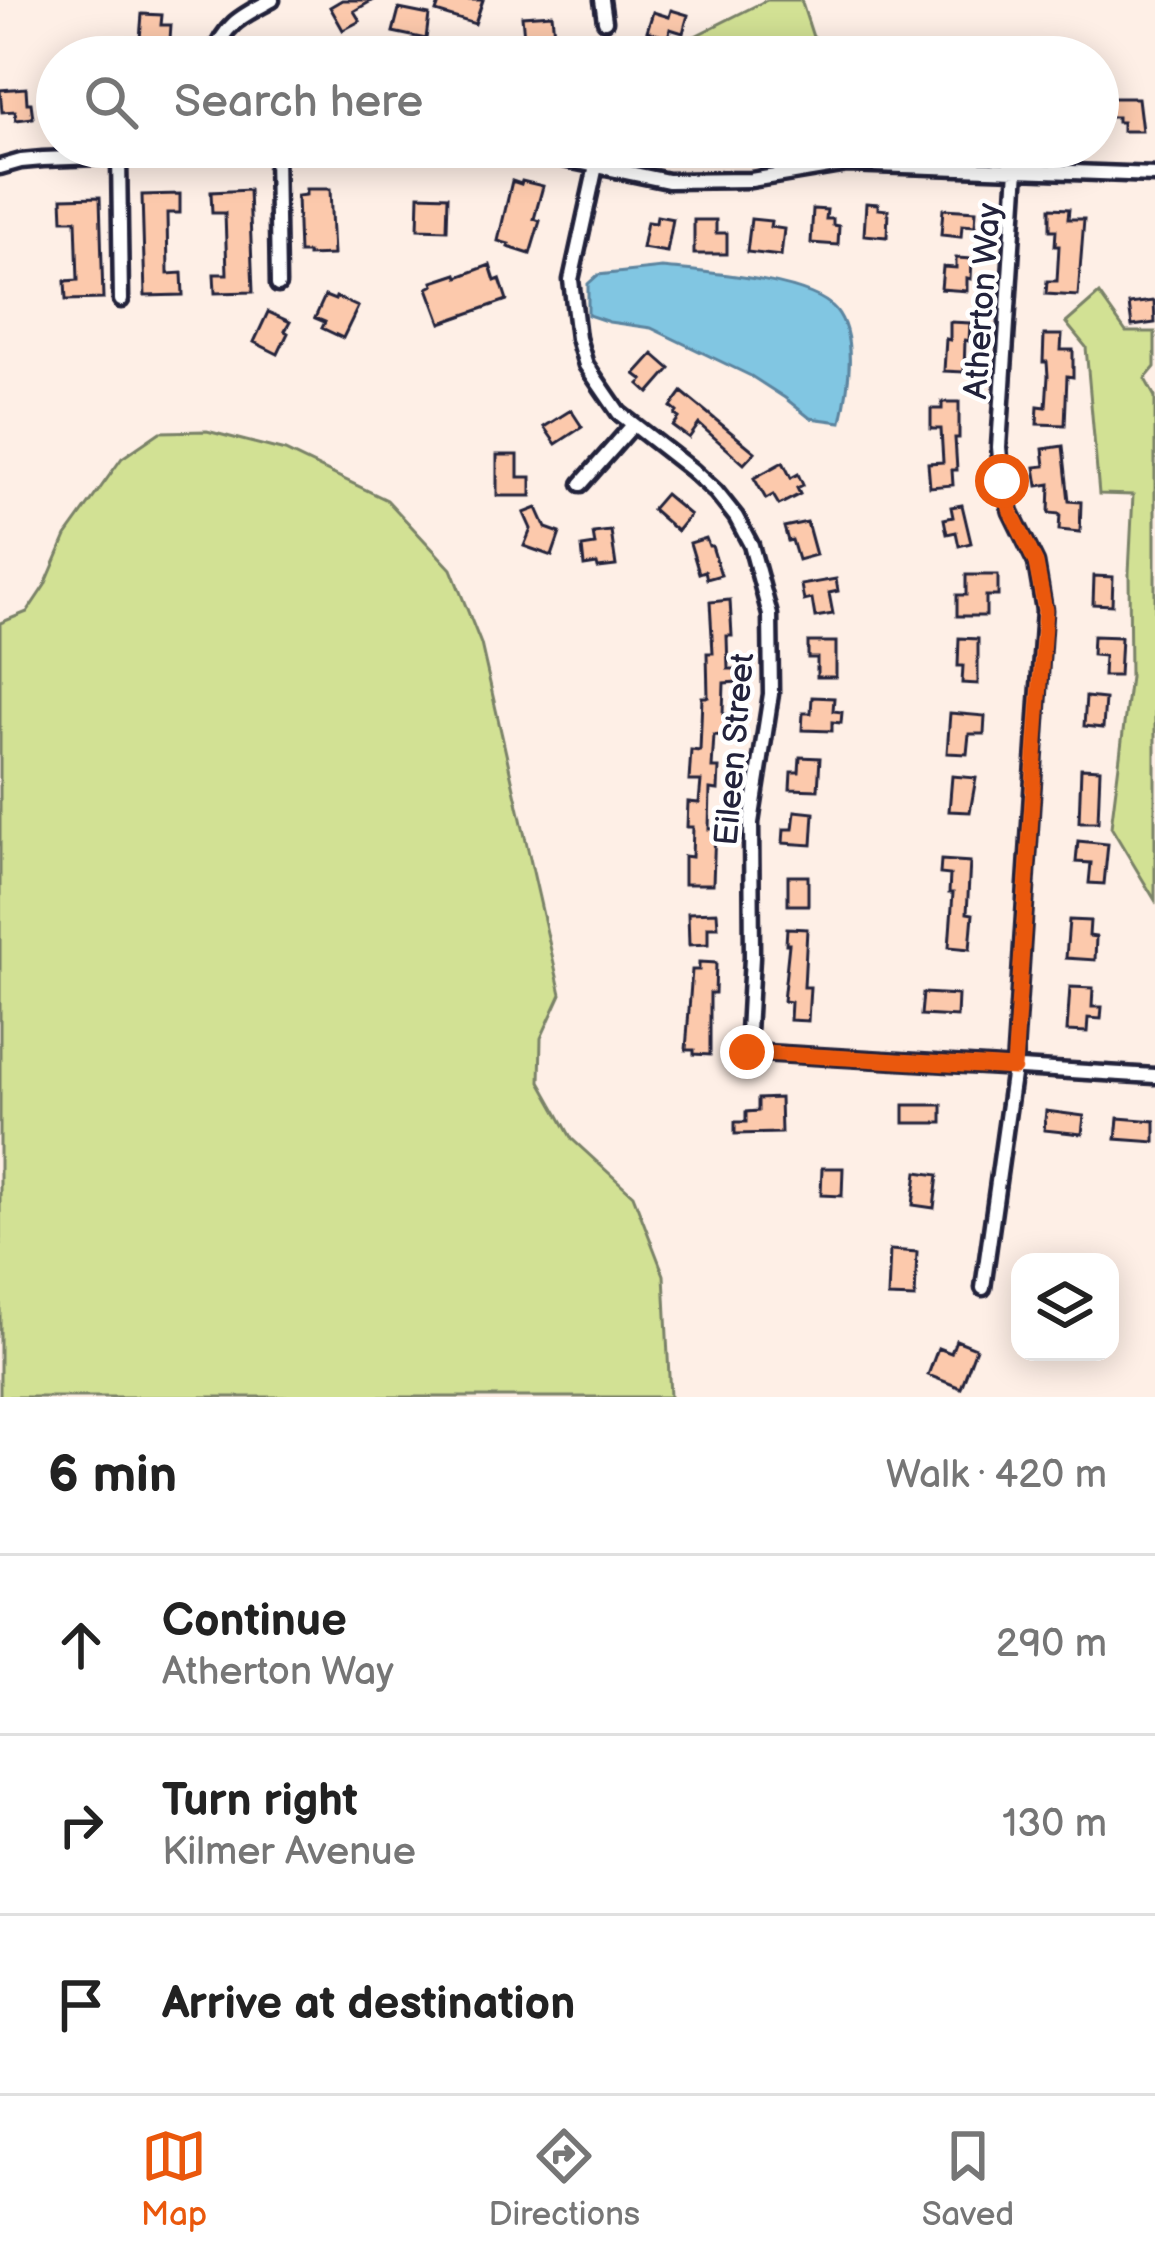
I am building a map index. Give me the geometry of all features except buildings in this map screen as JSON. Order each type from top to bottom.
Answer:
[{"type":"street","points":[[223,36],[234,21],[272,0]]},
{"type":"street","points":[[602,0],[605,22]]},
{"type":"street","points":[[0,167],[36,159]]},
{"type":"street","points":[[119,168],[121,300]]},
{"type":"street","points":[[276,168],[278,285]]},
{"type":"street","name":"Eileen Street","points":[[596,168],[571,280],[572,309],[586,365],[619,413],[692,470],[736,517],[751,545],[770,615],[771,694],[751,823],[747,1052],[1014,1068]]},
{"type":"street","points":[[606,168],[668,181],[709,182],[823,168]]},
{"type":"street","points":[[983,168],[1155,175]]},
{"type":"street","name":"Atherton Way","points":[[983,1288],[1014,1068],[1045,610],[1036,563],[1002,481],[999,447],[1017,169]]},
{"type":"street","points":[[581,484],[633,425]]},
{"type":"street","points":[[1014,1068],[1155,1076]]},
{"type":"green space","points":[[767,0],[801,0],[813,36],[695,36]]},
{"type":"green space","points":[[1099,294],[1126,332],[1155,332],[1155,367],[1145,379],[1155,397],[1155,900],[1111,827],[1130,677],[1133,495],[1099,494],[1086,347],[1066,323]]},
{"type":"green space","points":[[207,431],[285,451],[387,500],[451,569],[481,644],[561,994],[541,1038],[540,1082],[572,1139],[633,1195],[664,1275],[670,1397],[0,1397],[0,623],[27,612],[45,585],[66,536],[122,458],[160,432]]},
{"type":"water","points":[[662,268],[780,284],[823,299],[836,310],[849,349],[841,422],[810,418],[751,376],[651,328],[588,315],[588,284],[598,275]]},
{"type":"route","points":[[747,1052],[1014,1068],[1045,610],[1036,563],[1002,481]]}]
